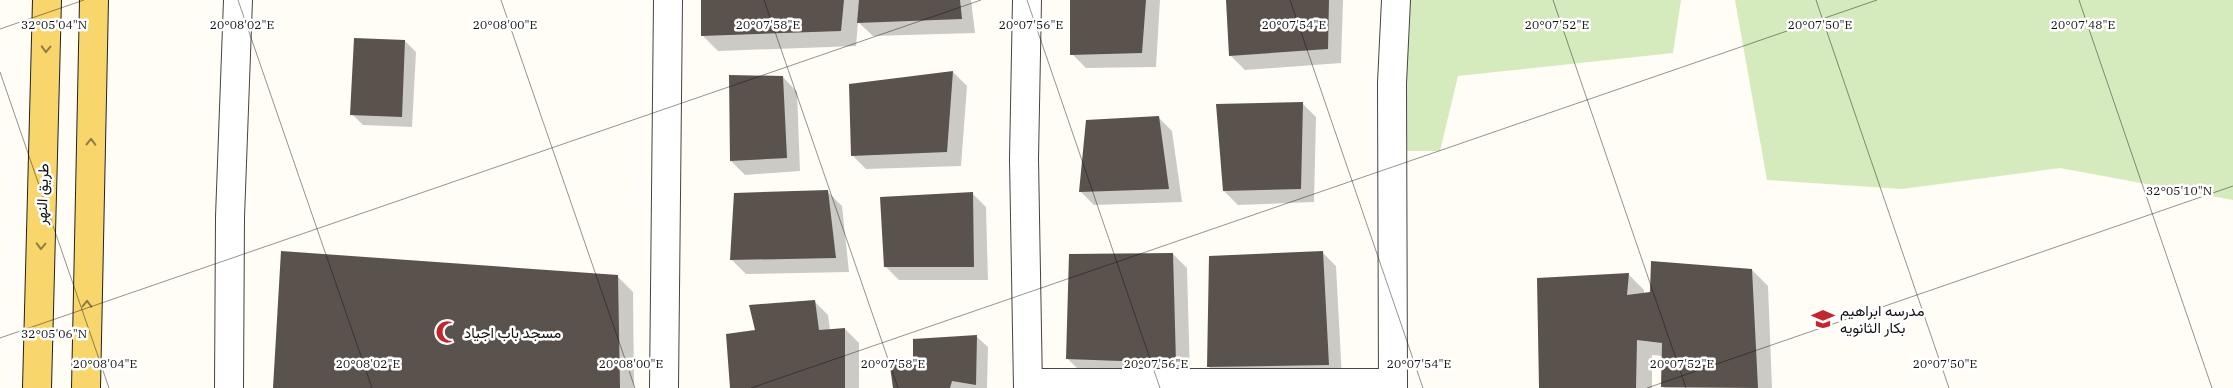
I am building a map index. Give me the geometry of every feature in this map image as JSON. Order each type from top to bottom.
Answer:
[{"type":"main road","name":"طريق النهر","points":[[37,388],[48,0]]},
{"type":"main road","points":[[86,388],[94,0]]},
{"type":"street","points":[[229,388],[230,217],[238,0]]},
{"type":"street","points":[[664,388],[668,0]]},
{"type":"street","points":[[1026,0],[1024,159],[1028,385],[1393,386],[1392,83],[1396,0]]},
{"type":"green space","points":[[1407,0],[1681,0],[1673,53],[1458,76],[1440,151],[1397,151]]},
{"type":"green space","points":[[1735,0],[2233,0],[2233,200],[2060,168],[1902,189],[1767,180]]},
{"type":"building","points":[[701,0],[844,0],[841,31],[701,36]]},
{"type":"building","points":[[859,0],[960,0],[962,19],[857,23]]},
{"type":"building","points":[[1070,0],[1146,0],[1142,53],[1070,55]]},
{"type":"building","points":[[1226,0],[1329,0],[1328,49],[1229,56]]},
{"type":"building","points":[[354,38],[405,40],[402,117],[350,115]]},
{"type":"building","points":[[953,71],[947,152],[851,156],[849,84]]},
{"type":"building","points":[[729,75],[783,76],[787,158],[730,161]]},
{"type":"building","points":[[1303,102],[1301,189],[1223,191],[1216,104]]},
{"type":"building","points":[[1159,116],[1169,189],[1079,192],[1086,120]]},
{"type":"building","points":[[828,190],[836,258],[730,260],[734,193]]},
{"type":"building","points":[[973,192],[974,267],[884,267],[880,197]]},
{"type":"building","name":"مسجد باب اجياد","points":[[281,251],[618,275],[620,388],[273,388]]},
{"type":"building","points":[[1323,251],[1329,365],[1207,367],[1209,256]]},
{"type":"building","points":[[1173,253],[1176,363],[1066,359],[1069,254]]},
{"type":"building","points":[[1651,261],[1752,269],[1758,388],[1661,387],[1662,343],[1637,340],[1636,388],[1539,388],[1537,278],[1629,273],[1627,295],[1650,292]]},
{"type":"building","points":[[815,300],[819,330],[845,328],[845,388],[730,388],[726,334],[755,330],[749,305]]},
{"type":"building","points":[[977,335],[976,385],[952,381],[950,388],[893,388],[889,359],[913,358],[913,339]]},
{"type":"place","name":"مدرسه ابراهيم بكار الثانويه","points":[[1823,319]]},
{"type":"place","name":"مسجد باب اجياد","points":[[447,332]]}]
